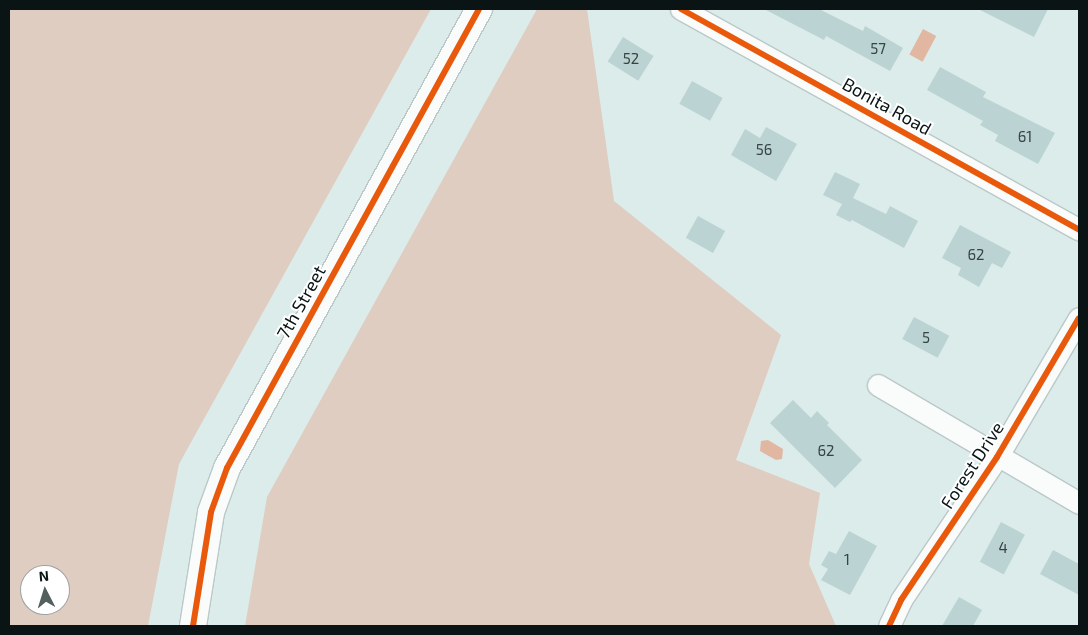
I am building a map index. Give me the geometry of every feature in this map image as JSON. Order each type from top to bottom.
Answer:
[{"type":"street","name":"7th Street","points":[[193,626],[211,512],[227,468],[479,9]]},
{"type":"street","name":"Bonita Road","points":[[681,9],[1079,230]]},
{"type":"street","name":"Forest Drive","points":[[889,626],[901,600],[997,456],[1079,318]]},
{"type":"street","points":[[878,385],[1079,503]]},
{"type":"shaded area","points":[[9,9],[431,9],[179,464],[148,626],[9,626]]},
{"type":"shaded area","points":[[537,9],[587,9],[614,201],[781,335],[736,460],[820,493],[809,564],[836,626],[245,626],[267,497]]},
{"type":"shaded area","points":[[923,29],[936,36],[923,62],[909,55]]},
{"type":"shaded area","points":[[768,440],[783,449],[782,459],[776,460],[760,451],[761,441]]},
{"type":"building","points":[[764,9],[819,9],[863,31],[865,26],[903,48],[890,71],[826,36],[824,40]]},
{"type":"building","points":[[978,9],[1048,9],[1034,37]]},
{"type":"building","points":[[623,37],[654,56],[638,81],[608,62]]},
{"type":"building","points":[[940,67],[986,92],[983,97],[1055,133],[1038,164],[995,141],[998,135],[980,125],[983,121],[927,90]]},
{"type":"building","points":[[692,81],[723,98],[710,121],[679,104]]},
{"type":"building","points":[[766,127],[797,144],[776,181],[731,155],[745,129],[760,138]]},
{"type":"building","points":[[835,172],[860,184],[853,198],[886,214],[890,206],[918,221],[904,248],[852,220],[850,222],[836,215],[842,204],[823,195]]},
{"type":"building","points":[[698,216],[725,231],[713,253],[686,238]]},
{"type":"building","points":[[960,225],[1011,252],[1002,268],[992,263],[979,287],[958,275],[961,268],[942,258]]},
{"type":"building","points":[[914,317],[949,336],[938,358],[902,339]]},
{"type":"building","points":[[793,400],[811,418],[817,411],[829,423],[827,425],[862,460],[835,488],[770,423]]},
{"type":"building","points":[[1001,522],[1025,535],[1004,574],[980,562]]},
{"type":"building","points":[[849,531],[877,546],[850,595],[821,580],[828,569],[821,565],[829,551],[836,554]]},
{"type":"building","points":[[1053,550],[1079,564],[1079,595],[1040,574]]},
{"type":"building","points":[[959,597],[982,610],[973,626],[942,626]]},
{"type":"cycle path","points":[[193,626],[211,512],[227,468],[479,9]]},
{"type":"cycle path","points":[[681,9],[1079,230]]},
{"type":"cycle path","points":[[889,626],[901,600],[997,457],[1079,318]]}]
